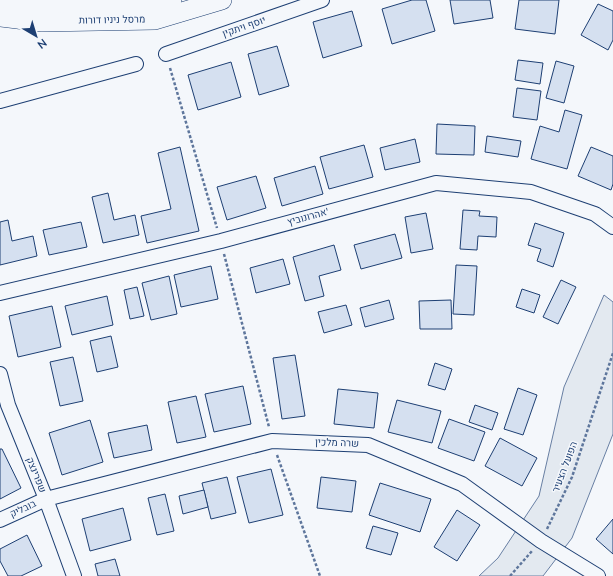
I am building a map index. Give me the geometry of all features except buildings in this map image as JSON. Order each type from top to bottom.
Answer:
[{"type":"street","name":"מרסל ניניו דורות","points":[[0,3],[26,7],[151,6],[172,0]]},
{"type":"street","name":"מרסל ניניו דורות","points":[[0,17],[42,22],[155,20],[222,0]]},
{"type":"street","name":"יוסף ויתקין","points":[[166,54],[322,0]]},
{"type":"street","points":[[0,101],[136,64]]},
{"type":"street","name":"אהרונוביץ'","points":[[0,293],[221,241],[436,183],[531,192],[595,214],[613,227]]},
{"type":"street","name":"שפרינצק","points":[[0,374],[4,407],[46,499],[74,576]]},
{"type":"street","name":"שרה מלכין","points":[[46,499],[272,441],[368,445],[462,484],[541,541],[598,576]]},
{"type":"street","name":"בובליק","points":[[0,520],[46,499]]},
{"type":"path","points":[[166,54],[221,241],[272,441],[320,576]]},
{"type":"path","name":"הפועל הצעיר","points":[[510,576],[541,541],[572,477],[613,352]]},
{"type":"shaded area","points":[[604,295],[613,302],[613,434],[572,538],[543,576],[479,576],[498,558],[539,496],[564,387]]}]
